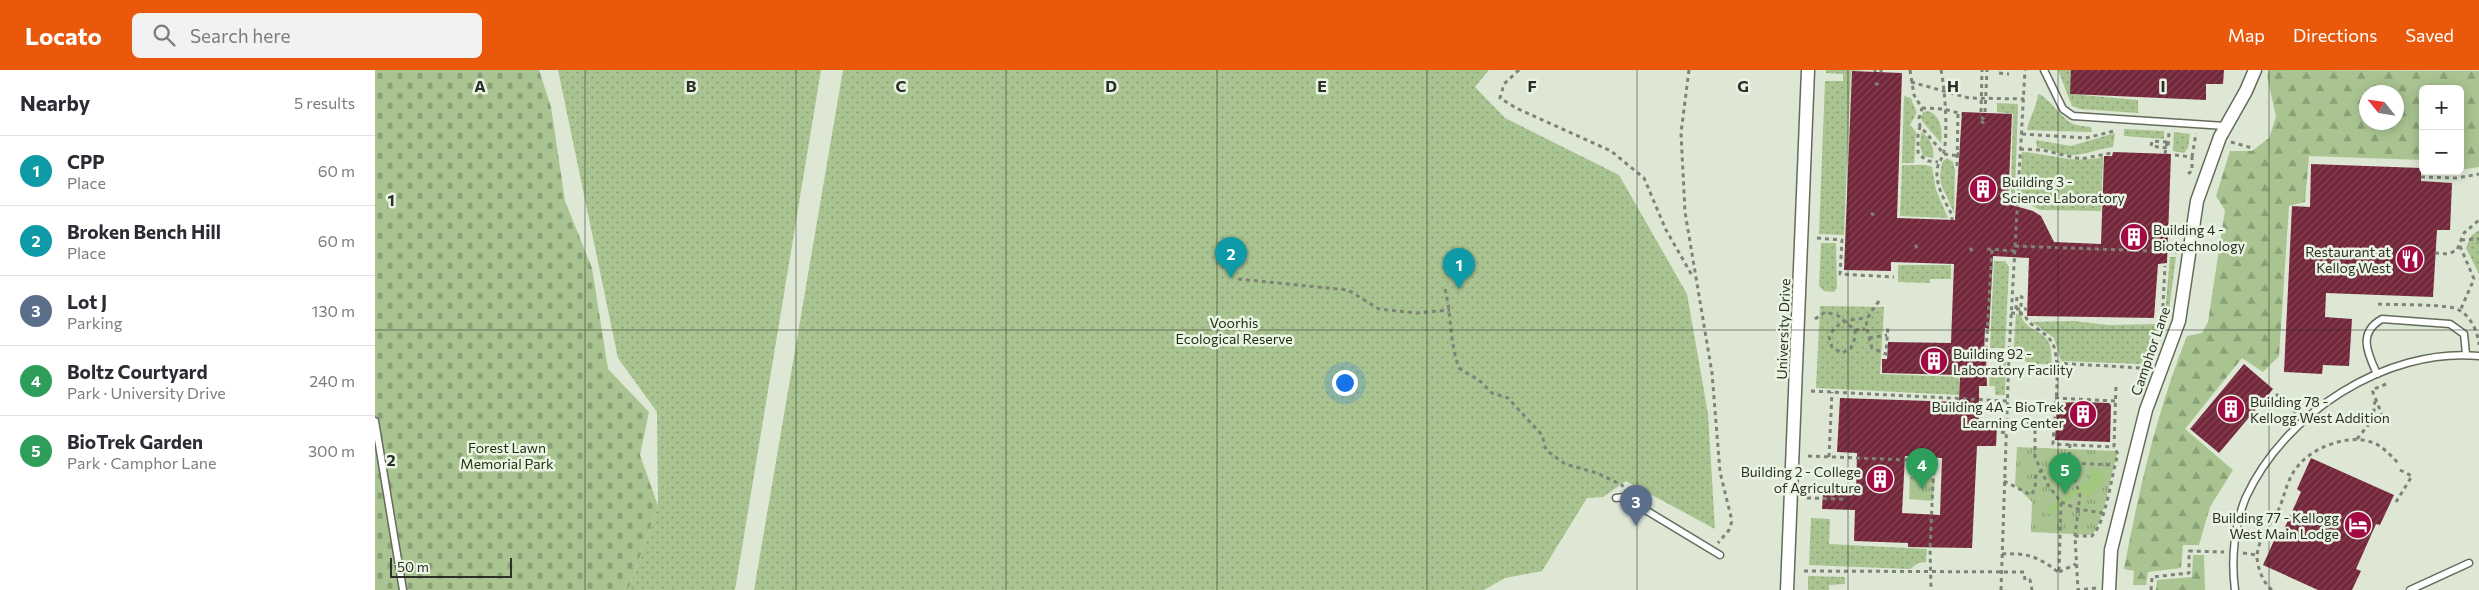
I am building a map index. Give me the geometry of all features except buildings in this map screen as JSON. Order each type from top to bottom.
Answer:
[{"type":"street","name":"University Drive","points":[[1787,590],[1808,70]]},
{"type":"street","name":"Camphor Lane","points":[[2109,590],[2111,550],[2146,410],[2179,321],[2197,201],[2225,126],[2246,92],[2255,70]]},
{"type":"lane","points":[[2044,70],[2063,109],[2073,116],[2225,126]]},
{"type":"lane","points":[[2377,374],[2365,348],[2370,328],[2382,319],[2450,324],[2463,334],[2467,354]]},
{"type":"lane","points":[[2235,590],[2233,560],[2236,533],[2246,498],[2257,477],[2300,424],[2325,403],[2377,374],[2427,359],[2467,354],[2479,356]]},
{"type":"lane","points":[[375,421],[403,590]]},
{"type":"lane","points":[[1616,498],[1624,497],[1713,548],[1720,554]]},
{"type":"lane","points":[[2410,590],[2469,562]]},
{"type":"path","points":[[1519,70],[1504,84],[1500,98],[1516,108],[1611,151],[1644,178],[1666,230],[1695,280]]},
{"type":"path","points":[[1689,70],[1681,133],[1685,212],[1712,373],[1720,472],[1732,521],[1729,530],[1713,548]]},
{"type":"path","points":[[1910,70],[1915,100],[1922,108],[1945,109],[1962,114]]},
{"type":"path","points":[[1941,70],[1945,109],[1944,154],[1937,162],[1939,186],[1952,215],[1952,220]]},
{"type":"path","points":[[1982,70],[1983,118],[1987,70]]},
{"type":"path","points":[[2001,590],[2009,354],[2019,149],[2022,134],[2025,70]]},
{"type":"path","points":[[1999,73],[2009,74]]},
{"type":"path","points":[[1911,82],[1969,98],[2024,99]]},
{"type":"path","points":[[1875,83],[1880,86]]},
{"type":"path","points":[[1922,108],[1919,118],[1918,154],[1928,161],[1937,162]]},
{"type":"path","points":[[1957,112],[1959,158]]},
{"type":"path","points":[[2022,134],[2086,138],[2118,131],[2119,120]]},
{"type":"path","points":[[2165,154],[2167,142],[2152,141],[2151,146],[2168,148],[2170,122]]},
{"type":"path","points":[[2185,176],[2192,170],[2196,123]]},
{"type":"path","points":[[1920,126],[1944,154],[1959,158]]},
{"type":"path","points":[[2231,142],[2252,148]]},
{"type":"path","points":[[2019,149],[2042,150],[2081,159],[2111,153]]},
{"type":"path","points":[[1957,166],[1960,150]]},
{"type":"path","points":[[2175,155],[2192,157]]},
{"type":"path","points":[[2421,177],[2457,178],[2479,174]]},
{"type":"path","points":[[1871,212],[1875,216]]},
{"type":"path","points":[[2435,253],[2448,254],[2457,250],[2471,224],[2479,220]]},
{"type":"path","points":[[1817,238],[1843,240],[1840,274],[1894,277]]},
{"type":"path","points":[[2461,240],[2479,239]]},
{"type":"path","points":[[2180,253],[2181,244]]},
{"type":"path","points":[[1915,245],[1918,249]]},
{"type":"path","points":[[2015,246],[2167,251]]},
{"type":"path","points":[[2460,246],[2474,278],[2460,311]]},
{"type":"path","points":[[1970,248],[1973,252]]},
{"type":"path","points":[[1987,249],[2015,251]]},
{"type":"path","points":[[1992,250],[1986,352],[2009,354]]},
{"type":"path","points":[[2165,266],[2163,330],[2167,322]]},
{"type":"path","points":[[1238,279],[1348,290],[1379,309],[1416,313],[1450,310]]},
{"type":"path","points":[[1445,289],[1450,310],[1452,347],[1459,368],[1480,381],[1493,393],[1508,398],[1543,435],[1546,450],[1565,464],[1597,473],[1622,484],[1624,497]]},
{"type":"path","points":[[2021,313],[2022,297],[2017,296],[2016,309],[2027,309]]},
{"type":"path","points":[[1879,300],[1867,318],[1865,329],[1872,348],[1886,354],[1888,326]]},
{"type":"path","points":[[1815,319],[1825,312],[1837,315],[1855,330],[1865,329]]},
{"type":"path","points":[[2011,313],[2025,315],[2028,323],[2049,338],[2054,347],[2056,363],[2053,444],[2114,447]]},
{"type":"path","points":[[1855,330],[1851,348],[1842,353],[1832,347],[1829,337],[1833,329],[1843,320],[1867,318]]},
{"type":"path","points":[[1869,338],[1887,335]]},
{"type":"path","points":[[2056,363],[2140,368],[2148,366],[2151,361]]},
{"type":"path","points":[[2387,427],[2372,390],[2393,381]]},
{"type":"path","points":[[2075,536],[2092,536],[2097,532],[2103,513],[2118,454],[2114,447],[2116,385]]},
{"type":"path","points":[[1811,391],[2007,401]]},
{"type":"path","points":[[1829,457],[1832,392]]},
{"type":"path","points":[[2276,394],[2297,413]]},
{"type":"path","points":[[2055,398],[2115,401]]},
{"type":"path","points":[[2357,439],[2373,419],[2375,398]]},
{"type":"path","points":[[2027,422],[2056,423]]},
{"type":"path","points":[[2035,422],[2035,457],[2041,471],[2061,502],[2059,572]]},
{"type":"path","points":[[2001,432],[2006,433]]},
{"type":"path","points":[[2272,590],[2267,586],[2259,568],[2257,555],[2265,532],[2279,509],[2287,486],[2297,467],[2307,456],[2321,449],[2357,439],[2372,442],[2381,447],[2397,463]]},
{"type":"path","points":[[2070,444],[2069,463],[2080,496],[2075,536],[2078,590],[2097,590]]},
{"type":"path","points":[[1808,456],[1934,461],[1930,548],[1931,590]]},
{"type":"path","points":[[2069,463],[2114,465]]},
{"type":"path","points":[[2396,502],[2412,476],[2398,469]]},
{"type":"path","points":[[2004,481],[2031,495],[2035,489],[2036,474],[2041,471]]},
{"type":"path","points":[[1807,498],[1843,499]]},
{"type":"path","points":[[2061,502],[2078,509],[2103,513]]},
{"type":"path","points":[[2151,590],[2152,577],[2189,573],[2189,551],[2207,552]]},
{"type":"path","points":[[2002,554],[2026,553],[2044,561],[2059,572]]},
{"type":"path","points":[[2059,572],[2076,564]]},
{"type":"path","points":[[1804,571],[2024,572],[2025,580],[2030,580],[2032,590]]},
{"type":"green space","name":"Forest Lawn Memorial Park","points":[[375,70],[539,70],[551,107],[565,201],[592,268],[608,369],[649,412],[640,455],[658,506],[628,590],[375,590]]},
{"type":"green space","points":[[558,70],[821,70],[735,590],[628,590],[658,506],[657,412],[618,358]]},
{"type":"green space","name":"Voorhis Ecological Reserve","points":[[843,70],[1489,70],[1475,87],[1505,118],[1619,175],[1687,294],[1708,414],[1715,529],[1626,481],[1603,497],[1587,498],[1542,571],[1505,578],[1484,590],[754,590]]},
{"type":"green space","points":[[1826,70],[1864,70],[1851,71],[1844,235],[1819,234],[1825,81],[1843,81],[1843,74],[1826,73]]},
{"type":"green space","points":[[2058,70],[2071,70],[2071,94],[2138,100],[2138,113],[2080,109],[2072,106]]},
{"type":"green space","points":[[2269,70],[2479,71],[2479,167],[2464,169],[2464,85],[2419,85],[2419,160],[2309,156],[2305,202],[2289,206],[2279,356],[2263,372],[2242,358],[2185,429],[2233,470],[2210,507],[2199,545],[2183,545],[2181,568],[2148,572],[2146,585],[2133,585],[2134,571],[2124,569],[2136,509],[2158,422],[2187,336],[2202,333],[2208,322],[2225,210],[2216,196],[2230,151],[2252,151],[2269,138],[2276,117],[2267,76]]},
{"type":"green space","points":[[2038,94],[2045,98],[2071,123],[2091,127],[2092,132],[2027,130]]},
{"type":"green space","points":[[1904,96],[1911,98],[1916,112],[1910,125],[1916,132],[1914,163],[1902,163]]},
{"type":"green space","points":[[1997,103],[2018,104],[2014,221],[2010,221],[2013,114],[1997,112]]},
{"type":"green space","points":[[1928,111],[1936,116],[1940,124],[1941,143],[1922,121],[1923,112]]},
{"type":"green space","points":[[2124,129],[2164,131],[2164,139],[2124,136]]},
{"type":"green space","points":[[1921,132],[1927,136],[1931,143],[1933,158],[1923,156],[1920,146]]},
{"type":"green space","points":[[2174,132],[2190,134],[2188,148],[2184,153],[2173,151]]},
{"type":"green space","points":[[2115,133],[2113,147],[2077,155],[2063,154],[2037,147],[2036,140],[2071,146]]},
{"type":"green space","points":[[2022,152],[2071,159],[2103,157],[2101,211],[2040,210],[2026,202],[2020,201]]},
{"type":"green space","points":[[1947,158],[1953,162],[1955,170],[1954,213],[1941,184],[1942,162]]},
{"type":"green space","points":[[1902,165],[1926,165],[1932,167],[1936,190],[1948,218],[1900,216]]},
{"type":"green space","points":[[2479,230],[2479,274],[2466,248],[2471,236]]},
{"type":"green space","points":[[1821,243],[1836,243],[1837,288],[1834,292],[1824,291],[1819,286]]},
{"type":"green space","points":[[2170,257],[2176,257],[2169,310],[2165,313]]},
{"type":"green space","points":[[1994,261],[2005,261],[2009,267],[2005,348],[1990,348]]},
{"type":"green space","points":[[1898,265],[1951,265],[1951,279],[1930,279],[1930,283],[1898,282]]},
{"type":"green space","points":[[1820,306],[1884,307],[1880,374],[1959,377],[1960,395],[1816,388]]},
{"type":"green space","points":[[2016,314],[2021,315],[2026,324],[2043,335],[2049,343],[2052,364],[2035,364],[2013,358]]},
{"type":"green space","points":[[2074,321],[2109,325],[2156,324],[2154,344],[2149,360],[2141,364],[2061,361],[2054,338],[2032,322]]},
{"type":"green space","points":[[2001,361],[2006,361],[2005,395],[1995,395],[1995,386],[1989,386],[1990,373],[1994,373],[1994,368]]},
{"type":"green space","points":[[2017,447],[2115,451],[2117,454],[2104,509],[2092,535],[2031,532],[2032,502],[2015,485]]},
{"type":"green space","points":[[1910,477],[1935,478],[1933,501],[1909,499]]},
{"type":"green space","points":[[1811,518],[1830,519],[1829,544],[1927,549],[1926,562],[1918,563],[1910,569],[1809,565]]},
{"type":"green space","points":[[2193,555],[2204,555],[2205,590],[2156,590],[2157,580],[2192,577]]},
{"type":"green space","points":[[1808,576],[1845,577],[1845,584],[1829,585],[1829,590],[1808,590]]},
{"type":"shaded area","points":[[2092,469],[2104,472],[2100,484],[2088,499],[2080,488],[2090,479]]},
{"type":"waterway","points":[[2047,513],[2080,488]]},
{"type":"place","name":"Building 3 - Science Laboratory","points":[[1983,189]]},
{"type":"place","name":"Building 4 - Biotechnology","points":[[2134,237]]},
{"type":"place","name":"Restaurant at Kellog West","points":[[2410,259]]},
{"type":"place","name":"Broken Bench Hill","points":[[1231,278]]},
{"type":"place","name":"CPP","points":[[1459,289]]},
{"type":"place","name":"Building 92 - Laboratory Facility","points":[[1934,361]]},
{"type":"place","name":"Building 78 - Kellogg West Addition","points":[[2231,409]]},
{"type":"place","name":"Building 4A - BioTrek Learning Center","points":[[2083,414]]},
{"type":"place","name":"Building 2 - College of Agriculture","points":[[1880,479]]},
{"type":"place","name":"Boltz Courtyard","points":[[1922,489]]},
{"type":"place","name":"BioTrek Garden","points":[[2065,494]]},
{"type":"place","name":"Building 77 - Kellogg West Main Lodge","points":[[2358,525]]},
{"type":"place","name":"Lot J","points":[[1636,526]]}]
